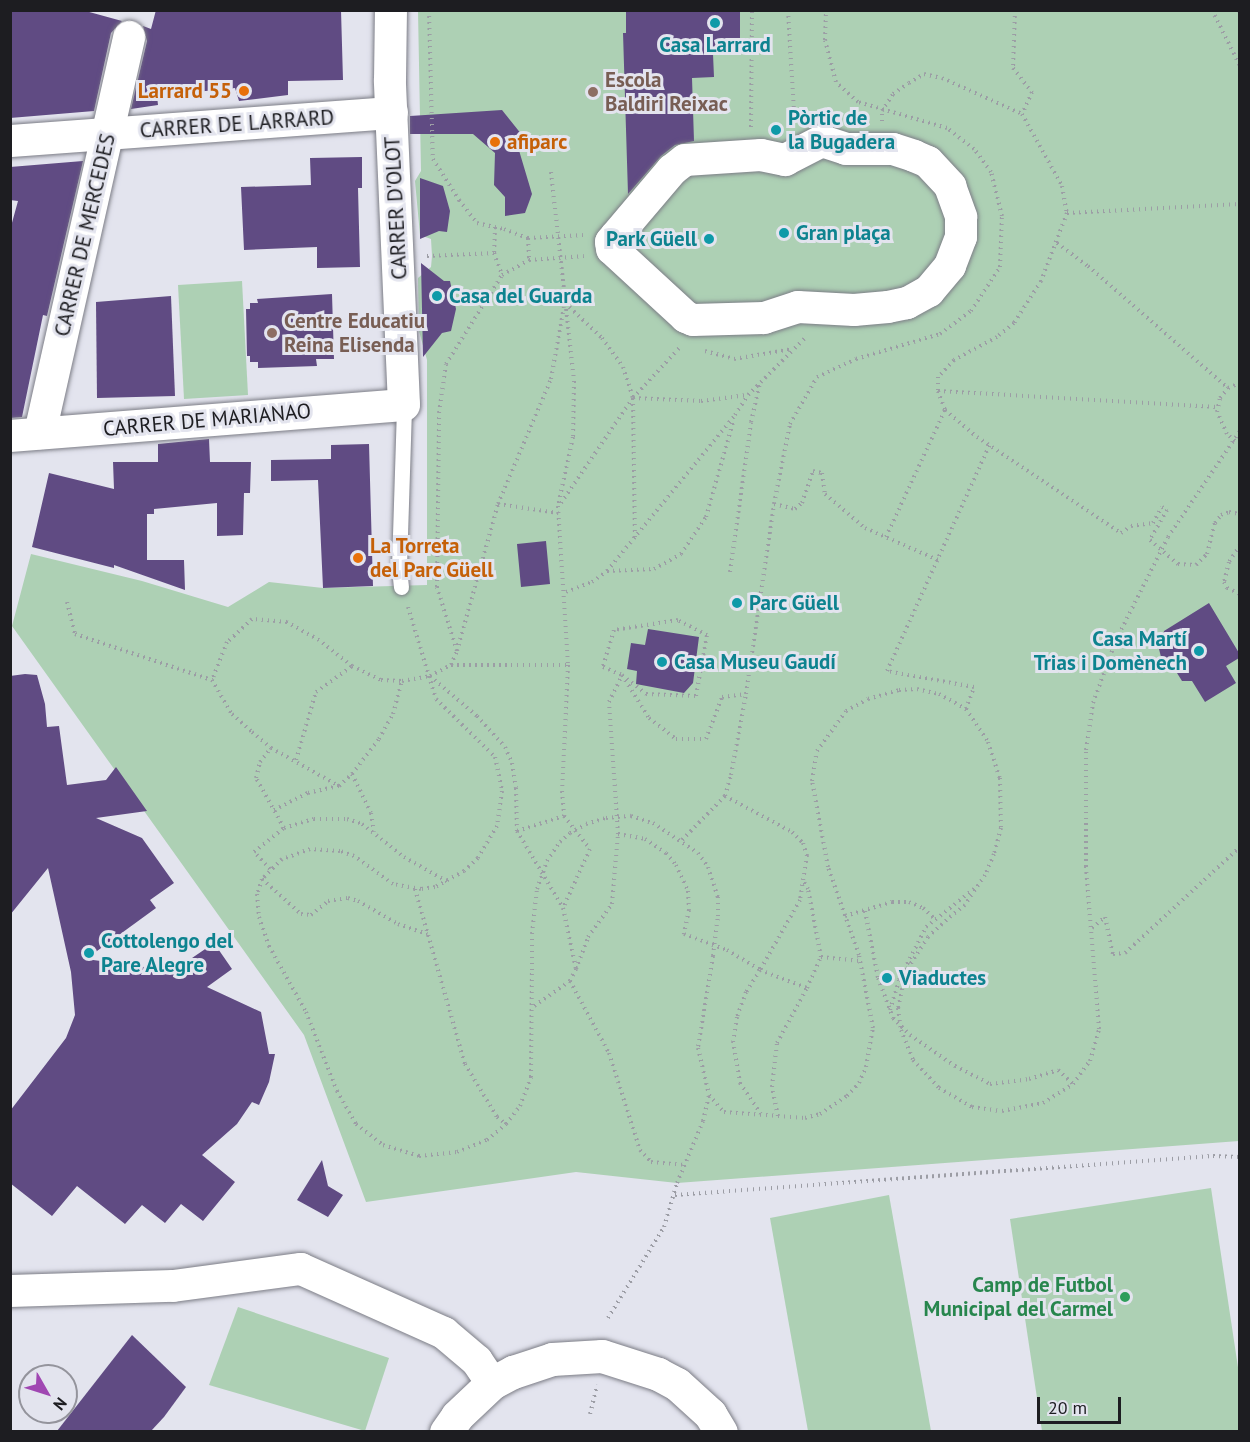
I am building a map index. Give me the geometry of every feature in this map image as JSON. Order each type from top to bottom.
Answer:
[{"type":"street","name":"CARRER D'OLOT","points":[[391,10],[392,113],[404,405]]},
{"type":"street","name":"CARRER DE MERCEDES","points":[[25,434],[108,133],[129,37]]},
{"type":"street","name":"CARRER DE LARRARD","points":[[10,141],[392,113]]},
{"type":"street","points":[[822,141],[846,149],[893,149],[927,162],[950,186],[959,209],[960,237],[950,266],[929,291],[897,305],[854,310],[798,307],[764,318],[708,321],[686,317],[615,255],[611,242],[672,170],[686,160],[756,146],[785,160],[822,141]]},
{"type":"street","name":"CARRER DE MARIANAO","points":[[25,434],[404,405]]},
{"type":"street","points":[[10,1291],[173,1286],[301,1269],[444,1333],[477,1361],[492,1383]]},
{"type":"street","points":[[446,1431],[457,1416],[492,1383],[513,1372],[552,1359],[602,1356],[658,1374],[677,1384],[710,1414],[721,1431]]},
{"type":"lane","points":[[401,587],[399,567],[404,405]]},
{"type":"path","points":[[429,10],[433,159],[477,223],[495,226],[528,238],[579,236]]},
{"type":"path","points":[[752,10],[756,146]]},
{"type":"path","points":[[788,10],[794,111],[797,121]]},
{"type":"path","points":[[682,840],[725,796],[747,694],[774,504],[790,424],[817,377],[856,359],[940,334],[971,311],[1000,267],[1002,216],[991,172],[974,149],[947,128],[882,111],[858,102],[836,82],[825,40],[826,10]]},
{"type":"path","points":[[1015,10],[1013,68],[1032,92],[1022,114]]},
{"type":"path","points":[[1212,10],[1239,66]]},
{"type":"path","points":[[882,111],[893,94],[924,74],[942,78],[1022,114],[1062,186],[1067,213],[1041,281],[1014,323],[997,337],[954,360],[938,377],[938,391],[945,410],[990,444],[1121,533],[1140,523],[1154,523],[1162,507],[1167,510],[1150,540],[1178,564],[1196,565],[1207,554],[1215,523],[1221,515],[1229,512],[1239,514]]},
{"type":"path","points":[[551,172],[556,238],[574,381],[573,437],[558,506],[566,592],[568,665],[562,791],[564,816],[590,849],[562,908]]},
{"type":"path","points":[[1067,213],[1239,204]]},
{"type":"path","points":[[495,226],[494,253],[502,275]]},
{"type":"path","points":[[528,238],[529,260]]},
{"type":"path","points":[[1057,243],[1088,266],[1228,388]]},
{"type":"path","points":[[423,256],[494,253]]},
{"type":"path","points":[[457,651],[437,587],[439,413],[446,364],[502,275],[529,260],[580,257]]},
{"type":"path","points":[[564,303],[602,338],[622,368],[633,398],[635,539]]},
{"type":"path","points":[[451,665],[457,651],[474,582],[498,504],[551,379],[564,303]]},
{"type":"path","points":[[558,506],[633,398],[685,342]]},
{"type":"path","points":[[566,592],[592,582],[607,571],[735,415],[748,395],[792,349],[734,359],[701,349]]},
{"type":"path","points":[[730,572],[751,422],[760,383]]},
{"type":"path","points":[[1234,441],[1221,423],[1217,412],[1220,398],[1228,388],[1239,383]]},
{"type":"path","points":[[938,391],[1218,407]]},
{"type":"path","points":[[633,398],[701,401],[748,395]]},
{"type":"path","points":[[886,537],[945,410]]},
{"type":"path","points":[[607,571],[654,569],[681,554],[706,517],[735,415]]},
{"type":"path","points":[[709,1095],[724,1112],[805,1118],[820,1114],[836,1105],[859,1083],[871,1047],[873,1028],[860,961],[828,867],[812,781],[817,751],[830,730],[846,711],[868,699],[917,689],[939,694],[966,709],[988,742],[1000,778],[1003,801],[1001,828],[994,854],[978,885],[965,905],[928,937],[906,971],[898,1008],[901,1030],[913,1060],[939,1088],[972,1107],[1002,1111],[1043,1103],[1073,1084],[1090,1061],[1099,1029],[1086,867],[1086,750],[1093,703],[1116,640],[1162,549],[1185,510],[1239,431]]},
{"type":"path","points":[[966,709],[974,687],[887,671],[990,444]]},
{"type":"path","points":[[774,504],[795,509],[802,503],[813,471],[822,473],[825,494],[865,528],[938,560]]},
{"type":"path","points":[[498,504],[558,513]]},
{"type":"path","points":[[1239,544],[1229,562],[1224,582],[1227,588],[1239,594]]},
{"type":"path","points":[[401,587],[436,699],[495,757],[502,791],[497,826],[490,842],[464,871],[448,882],[435,887],[416,889],[393,884],[354,856],[340,850],[310,849],[282,859],[270,868],[262,879],[257,906],[269,946],[306,1012],[337,1091],[356,1124],[382,1145],[419,1156],[438,1155],[487,1140],[506,1124],[520,1106],[531,1077],[534,1006],[531,934],[537,889],[547,861],[560,842],[570,833],[585,825],[606,819],[631,816],[653,823],[682,840],[698,853],[712,874],[718,897],[713,956],[698,1048],[709,1095],[703,1120],[684,1165],[664,1227],[608,1318]]},
{"type":"path","points":[[67,602],[75,634],[212,680],[232,714],[271,748],[339,786]]},
{"type":"path","points":[[212,680],[227,642],[252,619],[287,622],[319,640],[352,666],[381,680],[402,681],[430,676],[451,665],[568,665]]},
{"type":"path","points":[[622,675],[646,694],[696,696],[707,635],[678,620],[614,630],[603,667],[622,675],[649,717],[676,739],[706,739],[722,697],[747,694]]},
{"type":"path","points":[[296,760],[316,692],[352,666]]},
{"type":"path","points":[[534,1006],[570,981],[588,937],[612,904],[618,834],[609,702],[622,675]]},
{"type":"path","points":[[430,676],[477,716],[505,747],[512,763],[516,788],[517,831],[562,908],[576,969]]},
{"type":"path","points":[[274,810],[308,793],[339,786],[352,774],[379,739],[393,714],[402,681]]},
{"type":"path","points":[[271,748],[260,762],[256,778],[284,828]]},
{"type":"path","points":[[352,774],[371,813],[374,832]]},
{"type":"path","points":[[725,796],[798,838],[807,855],[804,882],[792,916],[746,992],[737,1017],[733,1041],[740,1083],[762,1115]]},
{"type":"path","points":[[517,831],[564,816]]},
{"type":"path","points":[[270,868],[254,852],[284,828],[314,819],[331,817],[347,819],[374,832],[404,857],[448,882]]},
{"type":"path","points":[[618,834],[645,839],[666,853],[676,865],[688,891],[689,910],[684,934],[727,950],[760,970],[807,988]]},
{"type":"path","points":[[1092,928],[1105,917],[1113,954],[1125,953],[1239,847]]},
{"type":"path","points":[[262,879],[301,914],[311,915],[328,901],[348,898],[358,901],[398,924],[428,935]]},
{"type":"path","points":[[778,1116],[772,1087],[777,1043],[807,988],[820,957],[808,889],[804,882]]},
{"type":"path","points":[[890,1010],[899,980],[914,946],[926,927],[978,885]]},
{"type":"path","points":[[416,889],[465,1064],[497,1117],[506,1124]]},
{"type":"path","points":[[845,916],[892,902],[909,902],[924,908],[936,920]]},
{"type":"path","points":[[865,911],[878,978],[893,1018],[910,1035],[955,1066],[990,1084],[1029,1079],[1058,1070],[1073,1084]]},
{"type":"path","points":[[820,957],[860,961]]},
{"type":"path","points":[[570,981],[609,1053],[640,1150],[651,1162],[684,1165]]},
{"type":"path","points":[[675,1195],[1201,1157],[1239,1157]]},
{"type":"path","points":[[590,1413],[599,1379]]},
{"type":"green space","name":"Parc Güell","points":[[418,11],[1239,11],[1239,1141],[677,1183],[576,1172],[366,1202],[304,1035],[12,626],[31,554],[142,581],[228,607],[269,582],[323,588],[427,585],[427,360],[419,331],[418,278],[431,267],[432,256],[431,239],[420,235],[415,181],[421,171]]},
{"type":"green space","points":[[242,281],[248,395],[184,399],[178,285]]},
{"type":"green space","name":"Camp de Futbol Municipal del Carmel","points":[[1211,1188],[1239,1374],[1239,1431],[1042,1431],[1010,1219]]},
{"type":"green space","points":[[889,1195],[931,1431],[808,1431],[770,1218]]},
{"type":"green space","points":[[238,1307],[389,1358],[365,1431],[209,1385]]},
{"type":"building","points":[[10,10],[82,10],[122,21],[111,33],[94,111],[10,118]]},
{"type":"building","points":[[156,10],[341,10],[343,80],[288,81],[288,95],[239,101],[235,88],[157,96],[158,105],[131,109],[147,41],[143,26],[151,29]]},
{"type":"building","points":[[626,10],[740,10],[740,53],[713,54],[714,77],[692,78],[694,141],[675,145],[661,156],[628,194],[623,33],[626,33]]},
{"type":"building","points":[[502,110],[522,135],[518,147],[532,194],[525,213],[505,216],[505,197],[494,185],[495,153],[473,134],[410,134],[410,116]]},
{"type":"building","points":[[362,157],[362,188],[358,188],[360,267],[317,268],[317,247],[244,250],[241,187],[311,185],[310,158]]},
{"type":"building","points":[[83,161],[47,316],[43,315],[22,417],[10,418],[10,230],[18,201],[10,200],[10,167]]},
{"type":"building","points":[[420,178],[443,186],[450,211],[447,232],[439,231],[420,239]]},
{"type":"building","name":"Casa del Guarda","points":[[421,263],[444,281],[450,281],[456,309],[451,331],[442,333],[423,357]]},
{"type":"building","points":[[332,294],[334,359],[316,359],[317,366],[258,368],[258,362],[250,362],[250,356],[247,356],[246,309],[250,309],[250,303],[258,303],[257,299]]},
{"type":"building","points":[[171,296],[175,396],[97,398],[96,302]]},
{"type":"building","points":[[209,439],[210,462],[251,462],[250,493],[244,493],[243,535],[217,536],[217,503],[154,509],[154,514],[147,514],[147,560],[184,560],[185,590],[114,565],[114,568],[32,547],[49,473],[114,489],[113,462],[158,462],[158,444]]},
{"type":"building","points":[[369,444],[373,586],[323,588],[318,480],[271,481],[271,460],[331,459],[331,445]]},
{"type":"building","points":[[546,541],[550,584],[521,587],[517,544]]},
{"type":"building","name":"Casa Martí Trias i Domènech","points":[[1209,603],[1239,653],[1239,658],[1226,666],[1236,683],[1205,702],[1192,681],[1182,681],[1177,673],[1163,665],[1159,649],[1164,631]]},
{"type":"building","name":"Casa Museu Gaudí","points":[[648,629],[699,637],[693,683],[684,693],[636,684],[637,671],[627,669],[631,643],[645,645]]},
{"type":"building","name":"Cottolengo del Pare Alegre","points":[[37,675],[45,704],[47,727],[59,726],[67,785],[106,780],[116,767],[147,811],[96,818],[142,838],[174,883],[150,900],[156,908],[86,959],[173,971],[214,943],[232,969],[207,987],[261,1012],[269,1054],[275,1054],[269,1082],[259,1105],[252,1102],[237,1124],[202,1155],[235,1182],[203,1221],[181,1204],[165,1223],[142,1205],[125,1224],[77,1186],[52,1216],[10,1183],[10,1111],[66,1038],[75,1015],[71,972],[48,868],[10,915],[10,676]]},
{"type":"building","points":[[322,1160],[328,1186],[343,1195],[328,1217],[297,1200]]},
{"type":"building","points":[[132,1335],[186,1387],[151,1431],[57,1431],[62,1424],[78,1424],[78,1404]]},
{"type":"place","name":"Casa Larrard","points":[[715,23]]},
{"type":"place","name":"Larrard 55","points":[[244,91]]},
{"type":"place","name":"Escola Baldiri Reixac","points":[[593,92]]},
{"type":"place","name":"Pòrtic de la Bugadera","points":[[776,130]]},
{"type":"place","name":"afiparc","points":[[495,142]]},
{"type":"place","name":"Gran plaça","points":[[784,233]]},
{"type":"place","name":"Park Güell","points":[[709,239]]},
{"type":"place","name":"Casa del Guarda","points":[[437,296]]},
{"type":"place","name":"Centre Educatiu Reina Elisenda","points":[[272,333]]},
{"type":"place","name":"La Torreta del Parc Güell","points":[[358,558]]},
{"type":"place","name":"Parc Güell","points":[[737,603]]},
{"type":"place","name":"Casa Martí Trias i Domènech","points":[[1199,651]]},
{"type":"place","name":"Casa Museu Gaudí","points":[[662,662]]},
{"type":"place","name":"Cottolengo del Pare Alegre","points":[[89,953]]},
{"type":"place","name":"Viaductes","points":[[887,978]]},
{"type":"place","name":"Camp de Futbol Municipal del Carmel","points":[[1125,1297]]}]
